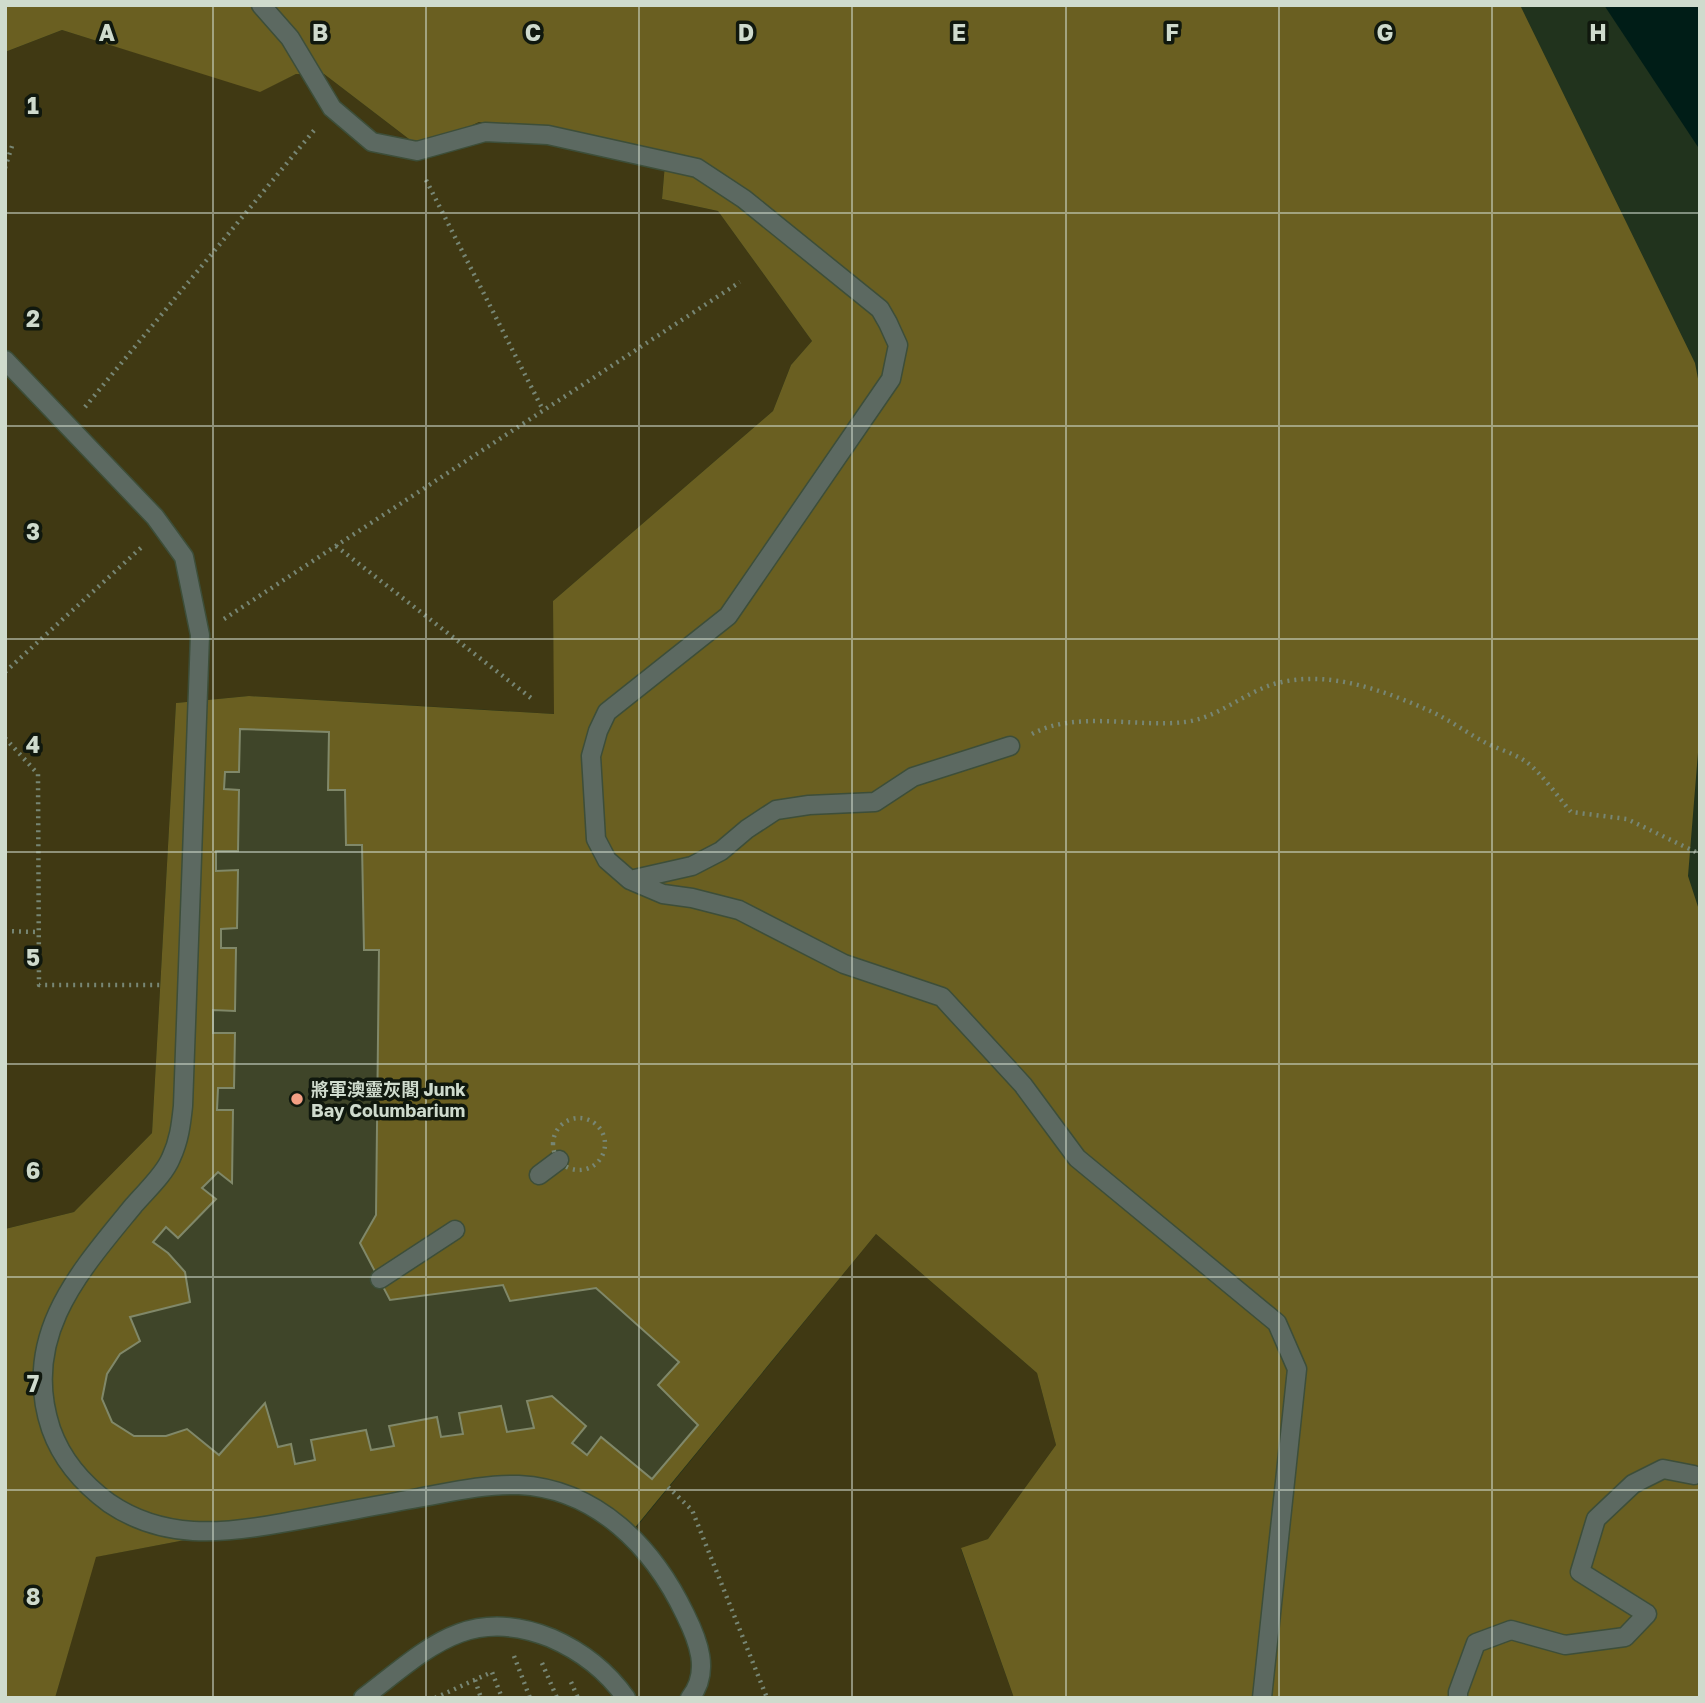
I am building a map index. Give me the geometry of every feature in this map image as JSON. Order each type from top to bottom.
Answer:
[{"type":"street","points":[[261,5],[290,38],[332,108],[372,142],[417,151],[485,132],[548,135],[697,168],[744,199],[880,309],[898,345],[891,379],[728,616],[607,712],[591,756],[596,839],[607,860],[630,880],[663,894],[739,910],[844,964],[943,997],[1023,1085],[1077,1158],[1277,1323],[1297,1369],[1262,1698]]},
{"type":"street","points":[[5,360],[163,528],[184,557],[200,635],[180,1135],[170,1162],[81,1270],[66,1293],[55,1318],[43,1370],[46,1409],[60,1450],[71,1467],[99,1495],[134,1517],[174,1530],[240,1530],[495,1486],[541,1487],[580,1499],[621,1526],[649,1555],[673,1590],[695,1636],[702,1664],[700,1681],[690,1698]]},
{"type":"street","points":[[630,880],[692,866],[721,851],[776,810],[809,805],[876,802],[914,777],[1010,746]]},
{"type":"street","points":[[539,1175],[559,1160]]},
{"type":"street","points":[[380,1279],[455,1230]]},
{"type":"street","points":[[1458,1698],[1476,1643],[1511,1630],[1564,1645],[1625,1637],[1647,1614],[1580,1572],[1596,1519],[1633,1485],[1663,1469],[1694,1475]]},
{"type":"street","points":[[363,1698],[433,1645],[458,1633],[487,1625],[532,1630],[582,1653],[617,1684],[626,1698]]},
{"type":"path","points":[[69,427],[332,108]]},
{"type":"path","points":[[5,168],[12,146]]},
{"type":"path","points":[[426,180],[543,411]]},
{"type":"path","points":[[200,635],[740,282]]},
{"type":"path","points":[[5,672],[163,528]]},
{"type":"path","points":[[336,546],[531,698]]},
{"type":"path","points":[[1038,731],[1069,723],[1202,720],[1256,689],[1283,681],[1321,678],[1340,681],[1431,712],[1485,743],[1526,762],[1571,812],[1627,819],[1700,854]]},
{"type":"path","points":[[5,738],[38,774],[39,985],[187,985]]},
{"type":"path","points":[[5,931],[38,932]]},
{"type":"path","points":[[668,1487],[692,1510],[767,1698]]},
{"type":"path","points":[[511,1647],[530,1698]]},
{"type":"path","points":[[541,1659],[556,1698]]},
{"type":"path","points":[[439,1697],[492,1672],[502,1698]]},
{"type":"path","points":[[570,1679],[578,1698]]},
{"type":"path","points":[[475,1681],[481,1698]]},
{"type":"path","points":[[453,1690],[457,1698]]},
{"type":"shaded area","points":[[5,5],[1520,5],[1695,363],[1700,389],[1700,728],[1688,876],[1700,913],[1700,1698],[1014,1698],[961,1548],[988,1539],[1056,1445],[1037,1373],[876,1234],[633,1530],[560,1486],[454,1489],[96,1557],[55,1698],[5,1698],[5,1229],[74,1212],[152,1133],[176,703],[249,696],[554,714],[553,601],[773,411],[791,365],[812,341],[718,211],[662,199],[666,152],[479,122],[422,149],[324,74],[296,74],[260,92],[62,30],[5,52]]},
{"type":"shaded area","points":[[62,30],[260,91],[296,74],[324,74],[422,149],[479,122],[666,152],[662,199],[718,211],[812,341],[791,365],[773,411],[553,601],[555,714],[249,696],[176,703],[152,1133],[74,1212],[5,1229],[5,52]]},
{"type":"shaded area","points":[[876,1234],[1037,1373],[1056,1445],[988,1539],[961,1549],[1014,1698],[55,1698],[95,1557],[454,1489],[560,1486],[634,1530]]},
{"type":"water","points":[[1604,5],[1700,5],[1700,150]]},
{"type":"building","name":"將軍澳靈灰閣 Junk Bay Columbarium","points":[[240,729],[329,732],[328,790],[345,790],[346,845],[362,845],[364,950],[379,950],[376,1215],[360,1243],[390,1300],[503,1285],[510,1301],[596,1288],[679,1362],[658,1385],[698,1425],[652,1479],[601,1437],[587,1455],[572,1443],[586,1426],[552,1396],[527,1401],[534,1428],[507,1432],[501,1406],[459,1413],[463,1434],[441,1437],[437,1417],[389,1426],[394,1446],[371,1450],[366,1430],[311,1440],[315,1460],[295,1464],[291,1444],[278,1447],[265,1403],[219,1455],[187,1429],[166,1436],[134,1436],[112,1422],[102,1399],[107,1374],[120,1354],[140,1341],[130,1317],[190,1302],[185,1272],[168,1253],[153,1242],[166,1227],[178,1238],[216,1199],[202,1188],[218,1172],[232,1183],[233,1110],[217,1110],[218,1088],[234,1088],[235,1033],[213,1033],[213,1010],[235,1011],[236,948],[221,948],[221,929],[237,928],[238,870],[216,871],[216,851],[238,851],[239,790],[224,789],[225,772],[239,772]]},
{"type":"place","name":"將軍澳靈灰閣 Junk Bay Columbarium","points":[[297,1099]]}]
